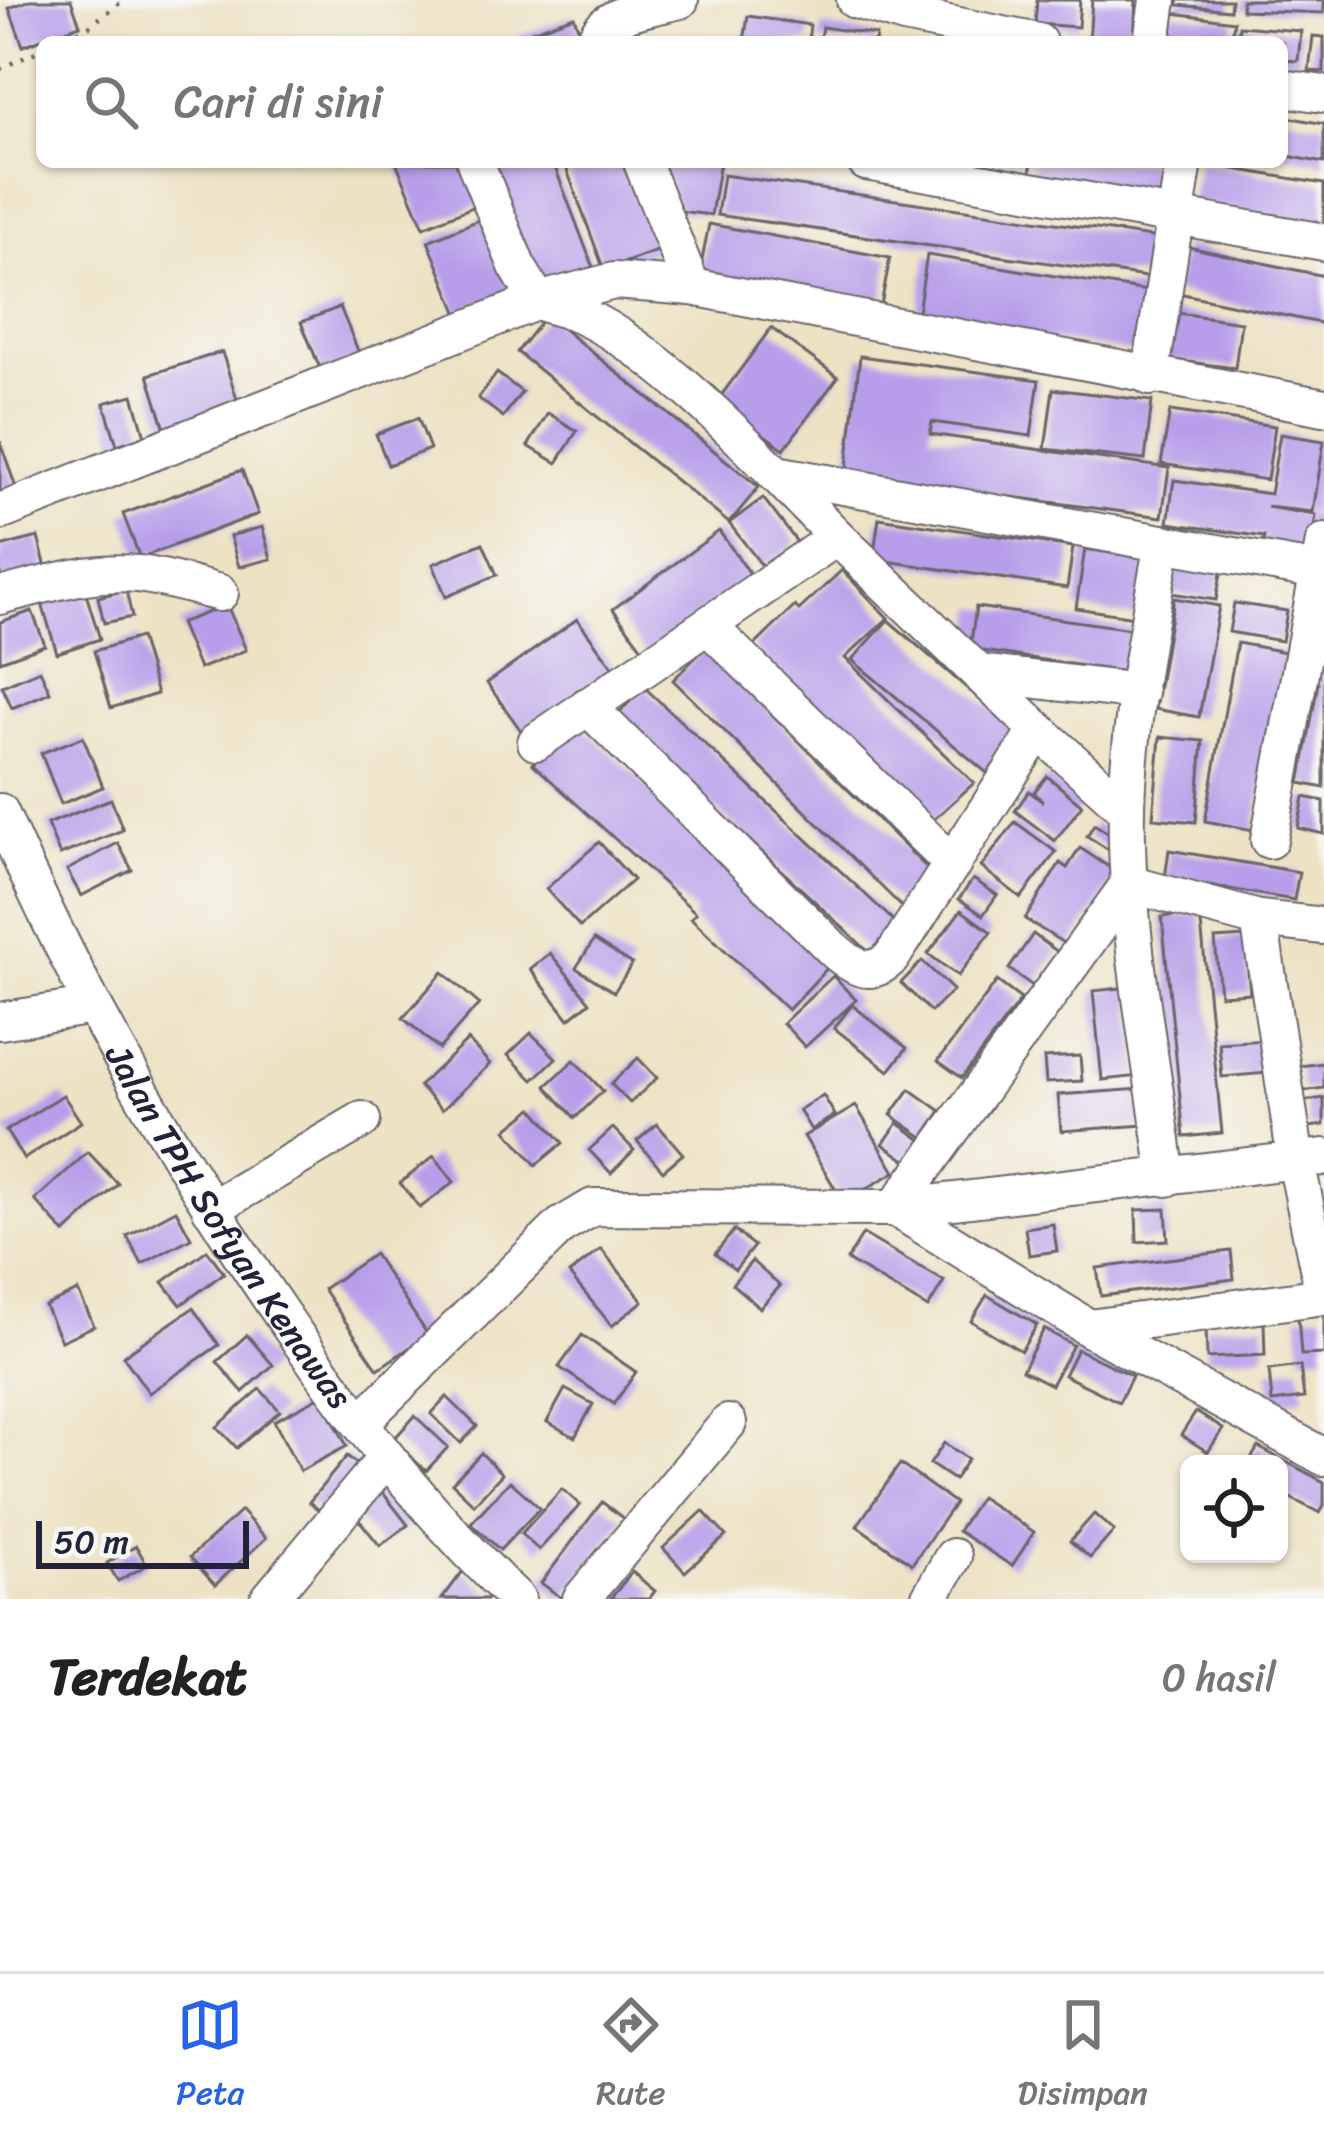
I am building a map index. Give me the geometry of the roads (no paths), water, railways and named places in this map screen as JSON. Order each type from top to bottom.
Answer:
[{"type":"street","points":[[596,36],[607,22],[680,0]]},
{"type":"street","points":[[855,0],[1008,36]]},
{"type":"street","points":[[1153,36],[1158,0]]},
{"type":"street","points":[[1288,89],[1324,94]]},
{"type":"street","points":[[477,168],[517,266],[538,302],[585,317],[632,347],[776,474],[1038,730],[1127,810]]},
{"type":"street","points":[[644,168],[692,287]]},
{"type":"street","points":[[900,168],[1324,242]]},
{"type":"street","points":[[1150,377],[1183,168]]},
{"type":"street","points":[[0,512],[538,302],[614,281],[692,287],[1324,407]]},
{"type":"street","points":[[776,474],[1163,543],[1322,562],[1269,840]]},
{"type":"street","points":[[536,742],[837,537]]},
{"type":"street","points":[[1163,543],[1139,692],[1127,810],[1129,884],[1167,1178]]},
{"type":"street","points":[[0,596],[118,573],[143,574],[220,593]]},
{"type":"street","points":[[709,627],[953,864]]},
{"type":"street","points":[[980,673],[1139,692]]},
{"type":"street","points":[[587,706],[832,949],[861,969],[878,970],[892,957],[1038,730]]},
{"type":"street","name":"Jalan TPH Sofyan Kenawas","points":[[0,812],[44,914],[211,1209],[386,1458],[466,1551],[517,1599]]},
{"type":"street","points":[[1129,884],[1259,919],[1324,926]]},
{"type":"street","points":[[895,1208],[1129,884]]},
{"type":"street","points":[[1089,1328],[1324,1296],[1310,1159],[1259,919]]},
{"type":"street","points":[[0,1021],[93,1006]]},
{"type":"street","points":[[211,1209],[362,1120]]},
{"type":"street","points":[[360,1423],[577,1213],[614,1206],[895,1208],[1310,1159]]},
{"type":"street","points":[[895,1208],[1089,1328],[1324,1457]]},
{"type":"street","points":[[581,1599],[728,1424]]},
{"type":"street","points":[[269,1599],[386,1458]]},
{"type":"street","points":[[929,1599],[953,1557]]}]
